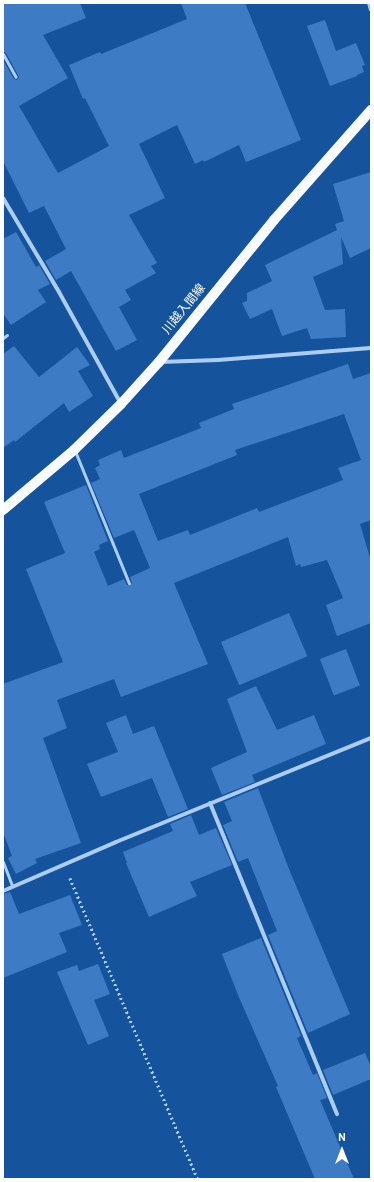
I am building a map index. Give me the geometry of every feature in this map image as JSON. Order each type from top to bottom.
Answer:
[{"type":"main road","name":"川越入間線","points":[[3,510],[74,450],[121,404],[159,362],[274,220],[371,110]]},
{"type":"street","points":[[368,3],[371,10]]},
{"type":"street","points":[[3,198],[59,292],[121,404]]},
{"type":"street","points":[[159,362],[218,360],[371,348]]},
{"type":"street","points":[[3,891],[64,864],[371,738]]},
{"type":"street","points":[[210,804],[337,1114]]},
{"type":"lane","points":[[3,54],[16,77]]},
{"type":"lane","points":[[3,338],[7,335]]},
{"type":"lane","points":[[74,450],[129,583]]},
{"type":"lane","points":[[3,862],[12,886]]},
{"type":"path","points":[[64,864],[198,1179]]},
{"type":"building","points":[[3,3],[80,3],[86,18],[43,35],[68,78],[19,106],[58,173],[109,146],[85,98],[83,99],[69,65],[100,52],[101,54],[187,19],[181,3],[245,3],[301,140],[246,162],[239,145],[204,162],[203,160],[195,164],[177,125],[139,144],[165,198],[129,215],[157,263],[151,266],[156,273],[125,290],[131,300],[119,307],[137,340],[116,351],[71,271],[56,280],[45,261],[66,249],[44,206],[29,213],[3,161],[3,60],[14,79],[17,80],[19,77],[6,53],[3,51]]},
{"type":"building","points":[[325,20],[336,51],[356,43],[365,65],[362,66],[364,72],[330,86],[307,26]]},
{"type":"building","points":[[371,172],[371,248],[350,258],[341,237],[343,264],[313,277],[325,310],[345,309],[346,337],[311,339],[307,328],[282,336],[272,309],[250,319],[242,303],[247,301],[247,293],[272,281],[265,265],[337,230],[335,224],[344,221],[333,184]]},
{"type":"building","points":[[16,232],[36,267],[39,265],[50,284],[38,290],[46,302],[11,325],[3,313],[3,239]]},
{"type":"building","points":[[14,346],[39,377],[77,347],[90,365],[78,371],[93,396],[69,412],[64,403],[15,442],[14,440],[3,448],[3,354]]},
{"type":"building","points":[[348,364],[353,379],[371,373],[371,520],[360,524],[371,561],[371,623],[337,636],[326,605],[343,598],[327,560],[301,567],[300,564],[296,566],[288,537],[174,583],[208,664],[121,697],[114,679],[57,700],[67,728],[43,738],[81,843],[35,859],[37,863],[16,874],[8,858],[12,856],[3,832],[3,684],[63,662],[26,569],[65,553],[44,502],[86,485],[108,541],[99,545],[100,549],[94,552],[108,586],[124,579],[127,585],[130,586],[132,583],[130,577],[150,568],[134,530],[114,538],[91,483],[100,479],[95,468],[100,465],[98,460],[121,450],[124,458],[201,428],[199,423],[234,409],[232,404]],"holes":[[[344,414],[361,460],[338,468],[343,480],[259,512],[257,508],[190,535],[188,530],[158,541],[139,494],[237,455],[235,450]]]},
{"type":"building","points":[[289,613],[307,656],[239,685],[221,642]]},
{"type":"building","points":[[346,649],[360,685],[334,695],[320,659]]},
{"type":"building","points":[[256,686],[277,730],[314,715],[326,744],[252,775],[255,782],[222,795],[211,768],[247,752],[227,699]]},
{"type":"building","points":[[126,715],[133,734],[154,726],[188,809],[168,817],[152,778],[101,797],[87,764],[118,752],[106,723]]},
{"type":"building","points":[[258,788],[289,869],[350,1014],[308,1033],[268,935],[277,931],[248,858],[238,862],[223,825],[232,821],[224,802]]},
{"type":"building","points":[[191,815],[199,835],[216,828],[232,865],[190,882],[197,896],[149,917],[126,863],[123,852],[173,831],[170,824]]},
{"type":"building","points":[[10,892],[19,914],[70,895],[82,925],[59,933],[67,952],[3,978],[3,894]]},
{"type":"building","points":[[261,938],[301,1036],[297,1038],[313,1075],[317,1073],[327,1098],[320,1100],[354,1179],[315,1179],[276,1087],[278,1086],[238,995],[222,954]]},
{"type":"building","points":[[98,964],[110,994],[94,1000],[109,1036],[88,1045],[57,972],[77,965],[79,971]]},
{"type":"building","points":[[365,1053],[371,1067],[371,1079],[333,1095],[323,1070]]}]
